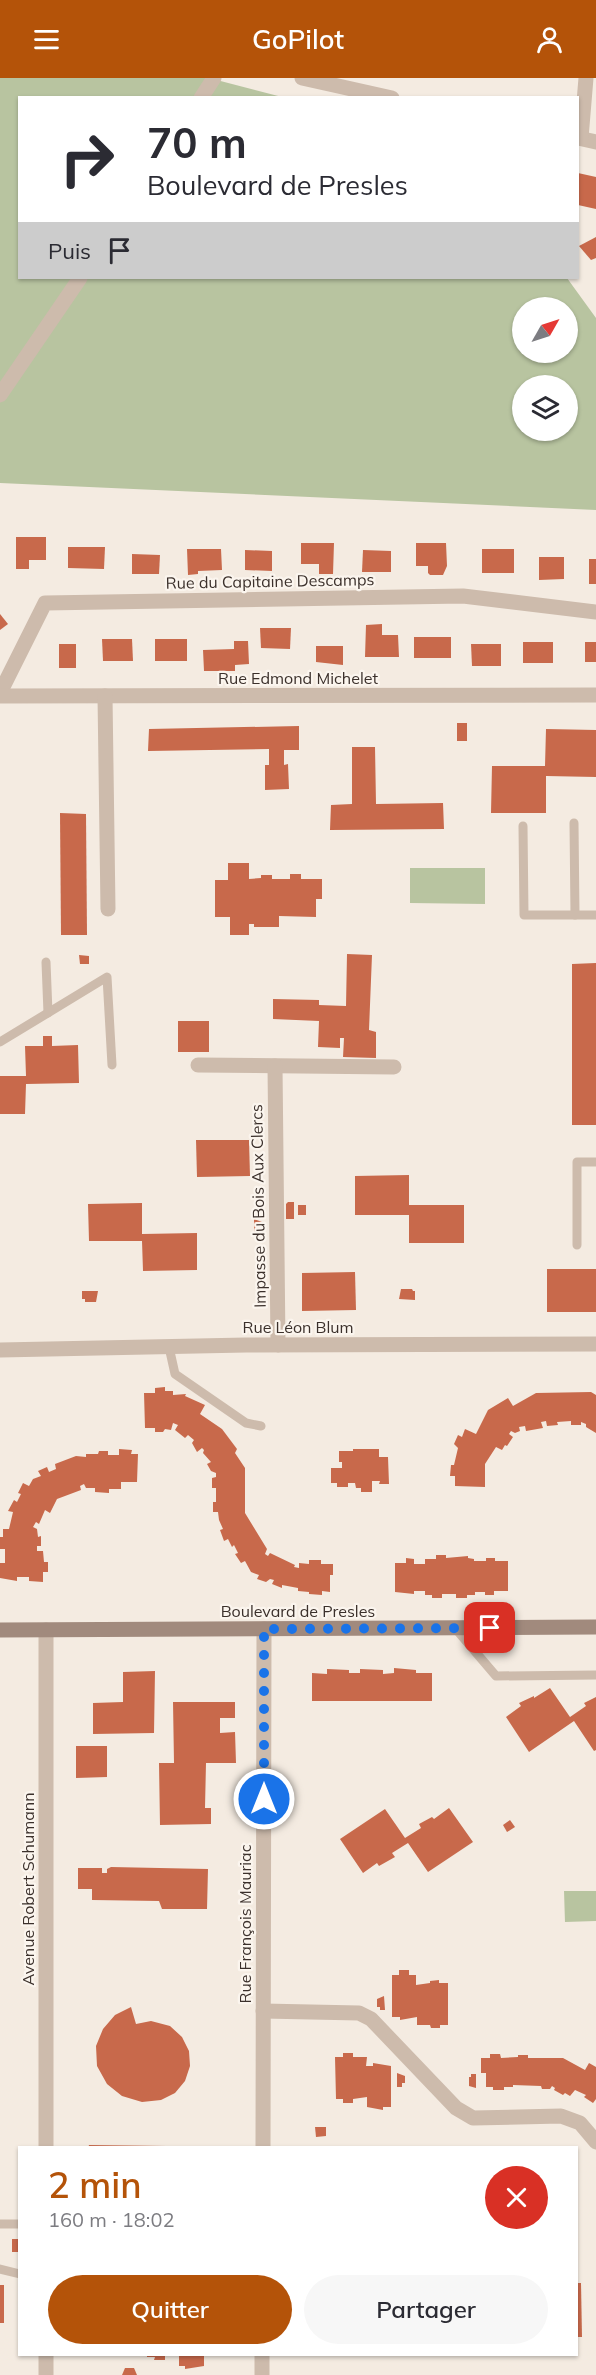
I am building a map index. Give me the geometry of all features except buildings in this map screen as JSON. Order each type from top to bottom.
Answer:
[{"type":"street","points":[[202,96],[214,78]]},
{"type":"street","points":[[302,78],[383,96]]},
{"type":"street","points":[[585,139],[586,78]]},
{"type":"street","points":[[0,395],[79,279]]},
{"type":"street","name":"Rue du Capitaine Descamps","points":[[0,695],[45,603],[463,596],[596,612]]},
{"type":"street","name":"Rue Edmond Michelet","points":[[0,695],[596,695]]},
{"type":"street","points":[[105,696],[108,909]]},
{"type":"street","points":[[198,1065],[394,1067]]},
{"type":"street","name":"Impasse du Bois Aux Clercs","points":[[275,1066],[278,1345]]},
{"type":"street","name":"Rue Léon Blum","points":[[0,1350],[278,1345],[596,1344]]},
{"type":"street","name":"Boulevard de Presles","points":[[0,1630],[596,1627]]},
{"type":"street","name":"Rue François Mauriac","points":[[263,2146],[264,1629]]},
{"type":"street","name":"Avenue Robert Schumann","points":[[46,1630],[46,2146]]},
{"type":"street","points":[[263,2011],[359,2013],[371,2019],[456,2108],[473,2118],[561,2116],[580,2123],[596,2142]]},
{"type":"street","points":[[46,2356],[46,2375]]},
{"type":"street","points":[[262,2356],[262,2375]]},
{"type":"lane","points":[[574,823],[574,915]]},
{"type":"lane","points":[[523,826],[524,915],[596,915]]},
{"type":"lane","points":[[46,962],[48,1013]]},
{"type":"lane","points":[[0,1042],[107,977],[112,1065]]},
{"type":"lane","points":[[577,1245],[577,1162],[596,1162]]},
{"type":"lane","points":[[169,1347],[175,1374],[246,1423],[261,1426]]},
{"type":"lane","points":[[455,1628],[496,1676],[596,1676]]},
{"type":"lane","points":[[0,2224],[18,2224]]},
{"type":"lane","points":[[0,2269],[18,2273]]},
{"type":"green space","points":[[0,78],[209,78],[278,96],[18,96],[18,279],[568,279],[596,318],[596,510],[0,483]]},
{"type":"green space","points":[[410,868],[485,868],[485,904],[410,903]]},
{"type":"green space","points":[[564,1891],[596,1891],[596,1921],[565,1922]]},
{"type":"route","points":[[264,1799],[264,1629],[490,1628]]}]
